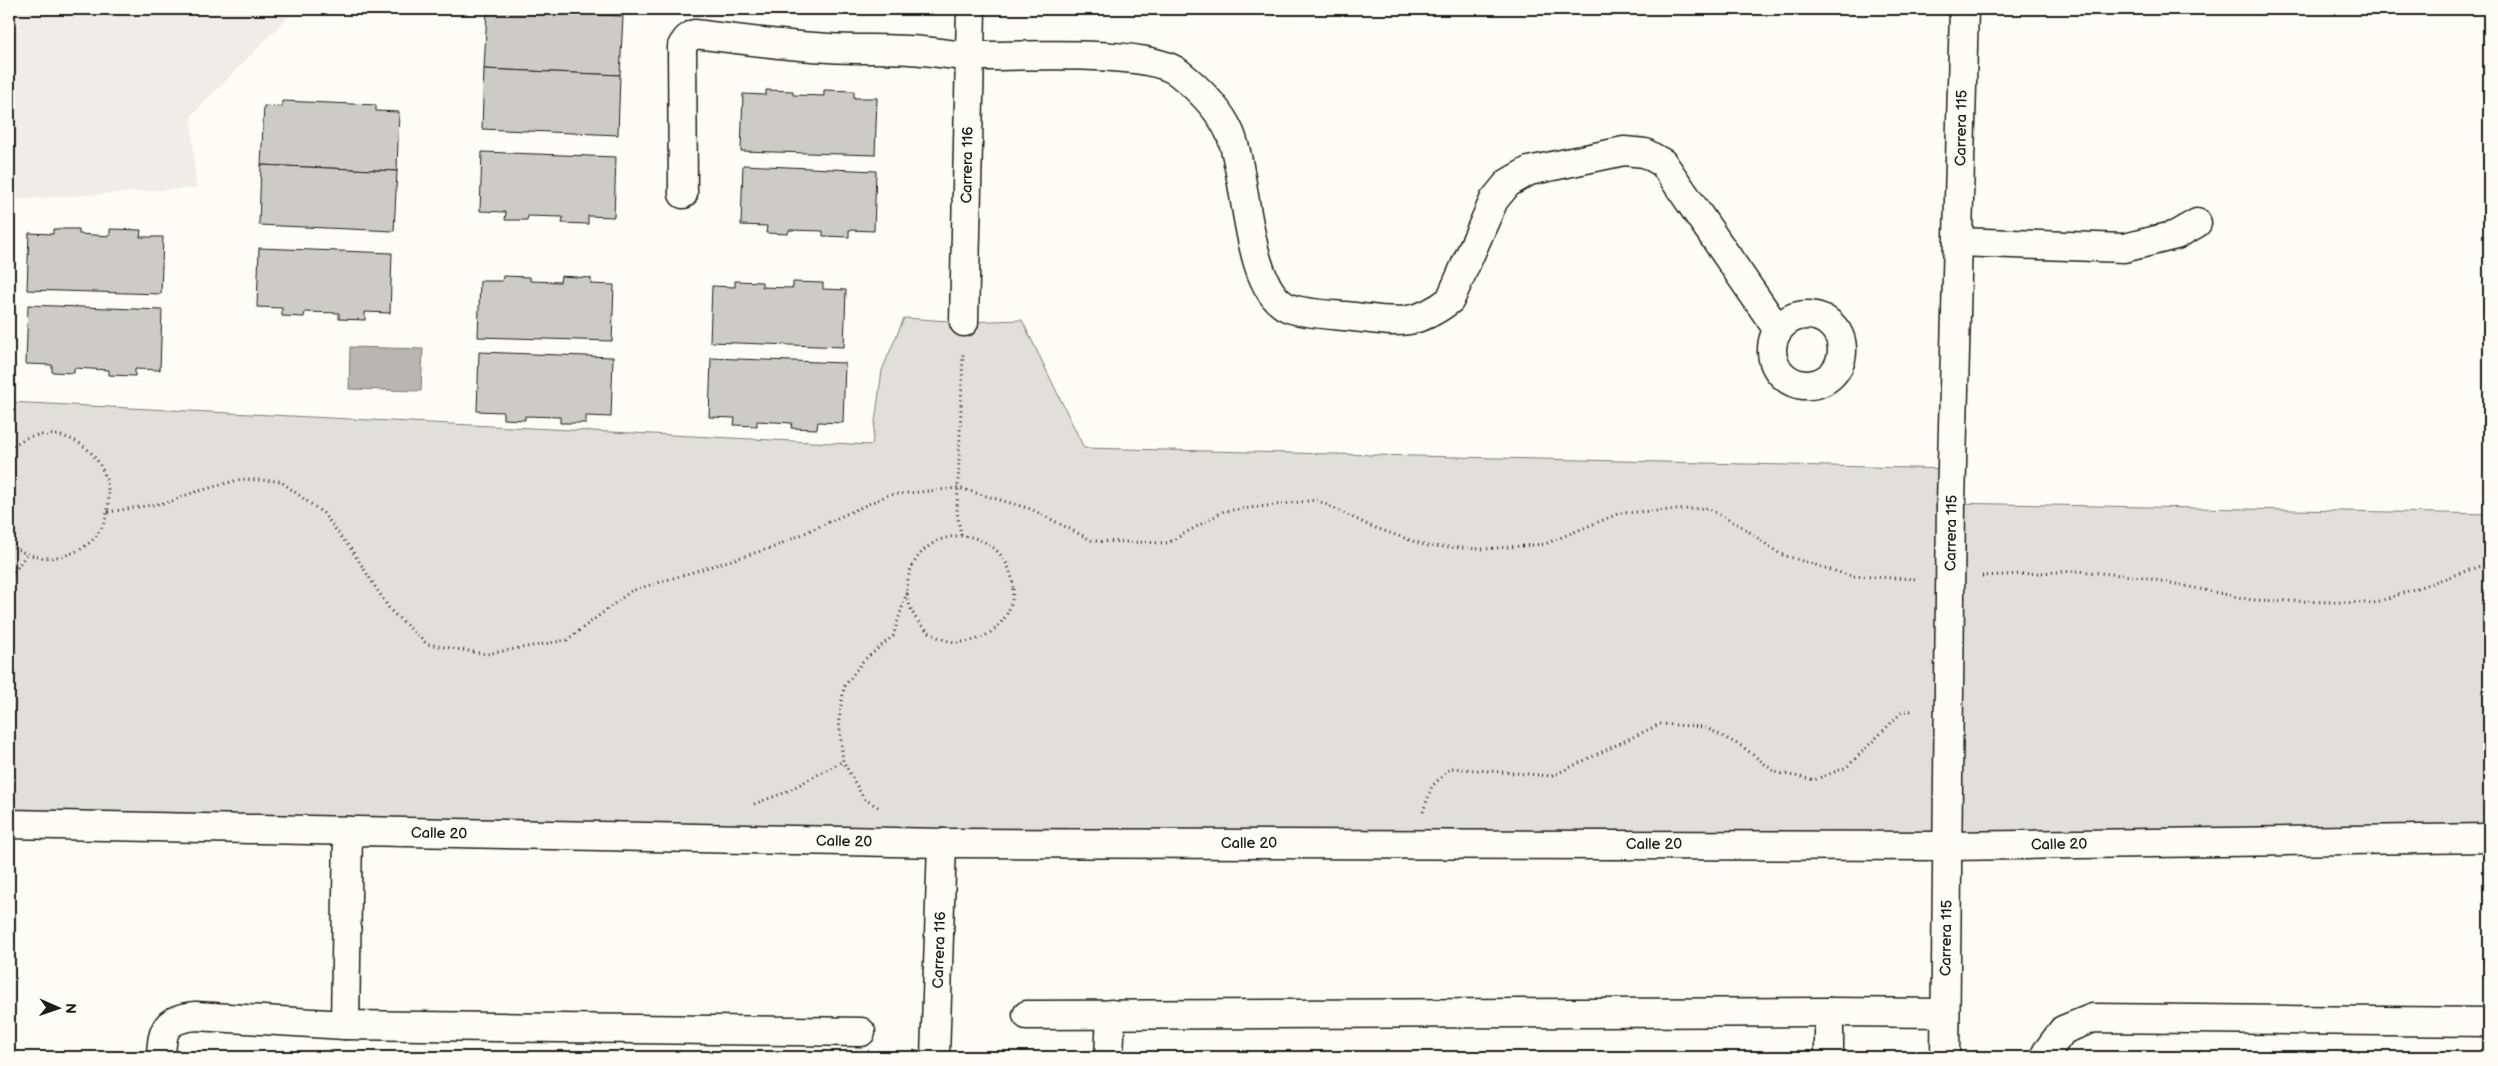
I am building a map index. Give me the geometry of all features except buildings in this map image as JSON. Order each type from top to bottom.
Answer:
[{"type":"street","name":"Carrera 116","points":[[964,322],[971,9]]},
{"type":"street","name":"Carrera 115","points":[[1945,1057],[1950,578],[1964,9]]},
{"type":"street","points":[[683,194],[682,46],[694,34],[828,48],[922,50],[969,56],[1092,55],[1143,61],[1176,70],[1210,100],[1229,132],[1238,162],[1262,279],[1275,298],[1290,308],[1390,322],[1416,320],[1436,310],[1450,300],[1494,200],[1508,183],[1529,171],[1624,151],[1645,153],[1663,163],[1778,330]]},
{"type":"street","points":[[1958,242],[2124,248],[2176,235],[2197,223]]},
{"type":"street","name":"Calle 20","points":[[9,824],[942,843],[1947,846],[2489,838]]},
{"type":"street","points":[[345,1025],[348,831]]},
{"type":"street","name":"Carrera 116","points":[[935,1057],[942,843]]},
{"type":"street","points":[[1829,1012],[1829,1057]]},
{"type":"street","points":[[1027,1014],[1945,1013]]},
{"type":"street","points":[[1109,1057],[1111,1014]]},
{"type":"street","points":[[162,1057],[162,1035],[168,1025],[181,1018],[196,1016],[345,1025],[861,1032]]},
{"type":"street","points":[[2046,1057],[2046,1053],[2063,1030],[2092,1018],[2489,1022]]},
{"type":"path","points":[[961,536],[957,512],[964,322]]},
{"type":"path","points":[[9,448],[31,436],[57,434],[81,444],[99,462],[109,486],[108,512],[96,536],[76,552],[52,559],[26,555],[9,544]]},
{"type":"path","points":[[108,512],[170,502],[189,494],[242,479],[280,481],[323,512],[353,552],[390,610],[427,644],[486,654],[568,640],[631,591],[774,547],[888,495],[959,488],[1031,510],[1093,541],[1168,543],[1224,511],[1317,500],[1370,526],[1427,546],[1484,549],[1545,544],[1620,513],[1707,508],[1744,528],[1780,554],[1851,576],[1907,580],[2078,571],[2142,577],[2252,600],[2374,603],[2489,563]]},
{"type":"path","points":[[748,807],[784,793],[843,761],[838,720],[844,687],[863,661],[893,636],[907,592],[910,570],[922,551],[940,539],[961,536],[983,541],[1001,554],[1012,574],[1013,596],[1005,617],[990,634],[969,642],[947,641],[927,631],[913,614],[907,592]]},
{"type":"path","points":[[9,596],[12,575],[26,555]]},
{"type":"path","points":[[1411,843],[1432,786],[1452,768],[1552,776],[1660,724],[1705,727],[1743,747],[1775,772],[1814,780],[1847,767],[1903,711],[1948,710]]},
{"type":"shaded area","points":[[9,9],[296,9],[191,116],[196,188],[9,200]]},
{"type":"shaded area","points":[[904,318],[964,322],[1022,320],[1084,448],[1953,469],[1951,503],[2489,514],[2489,838],[1947,846],[9,824],[9,402],[872,445],[882,370]]},
{"type":"shaded area","points":[[350,347],[423,349],[421,391],[349,389]]}]
